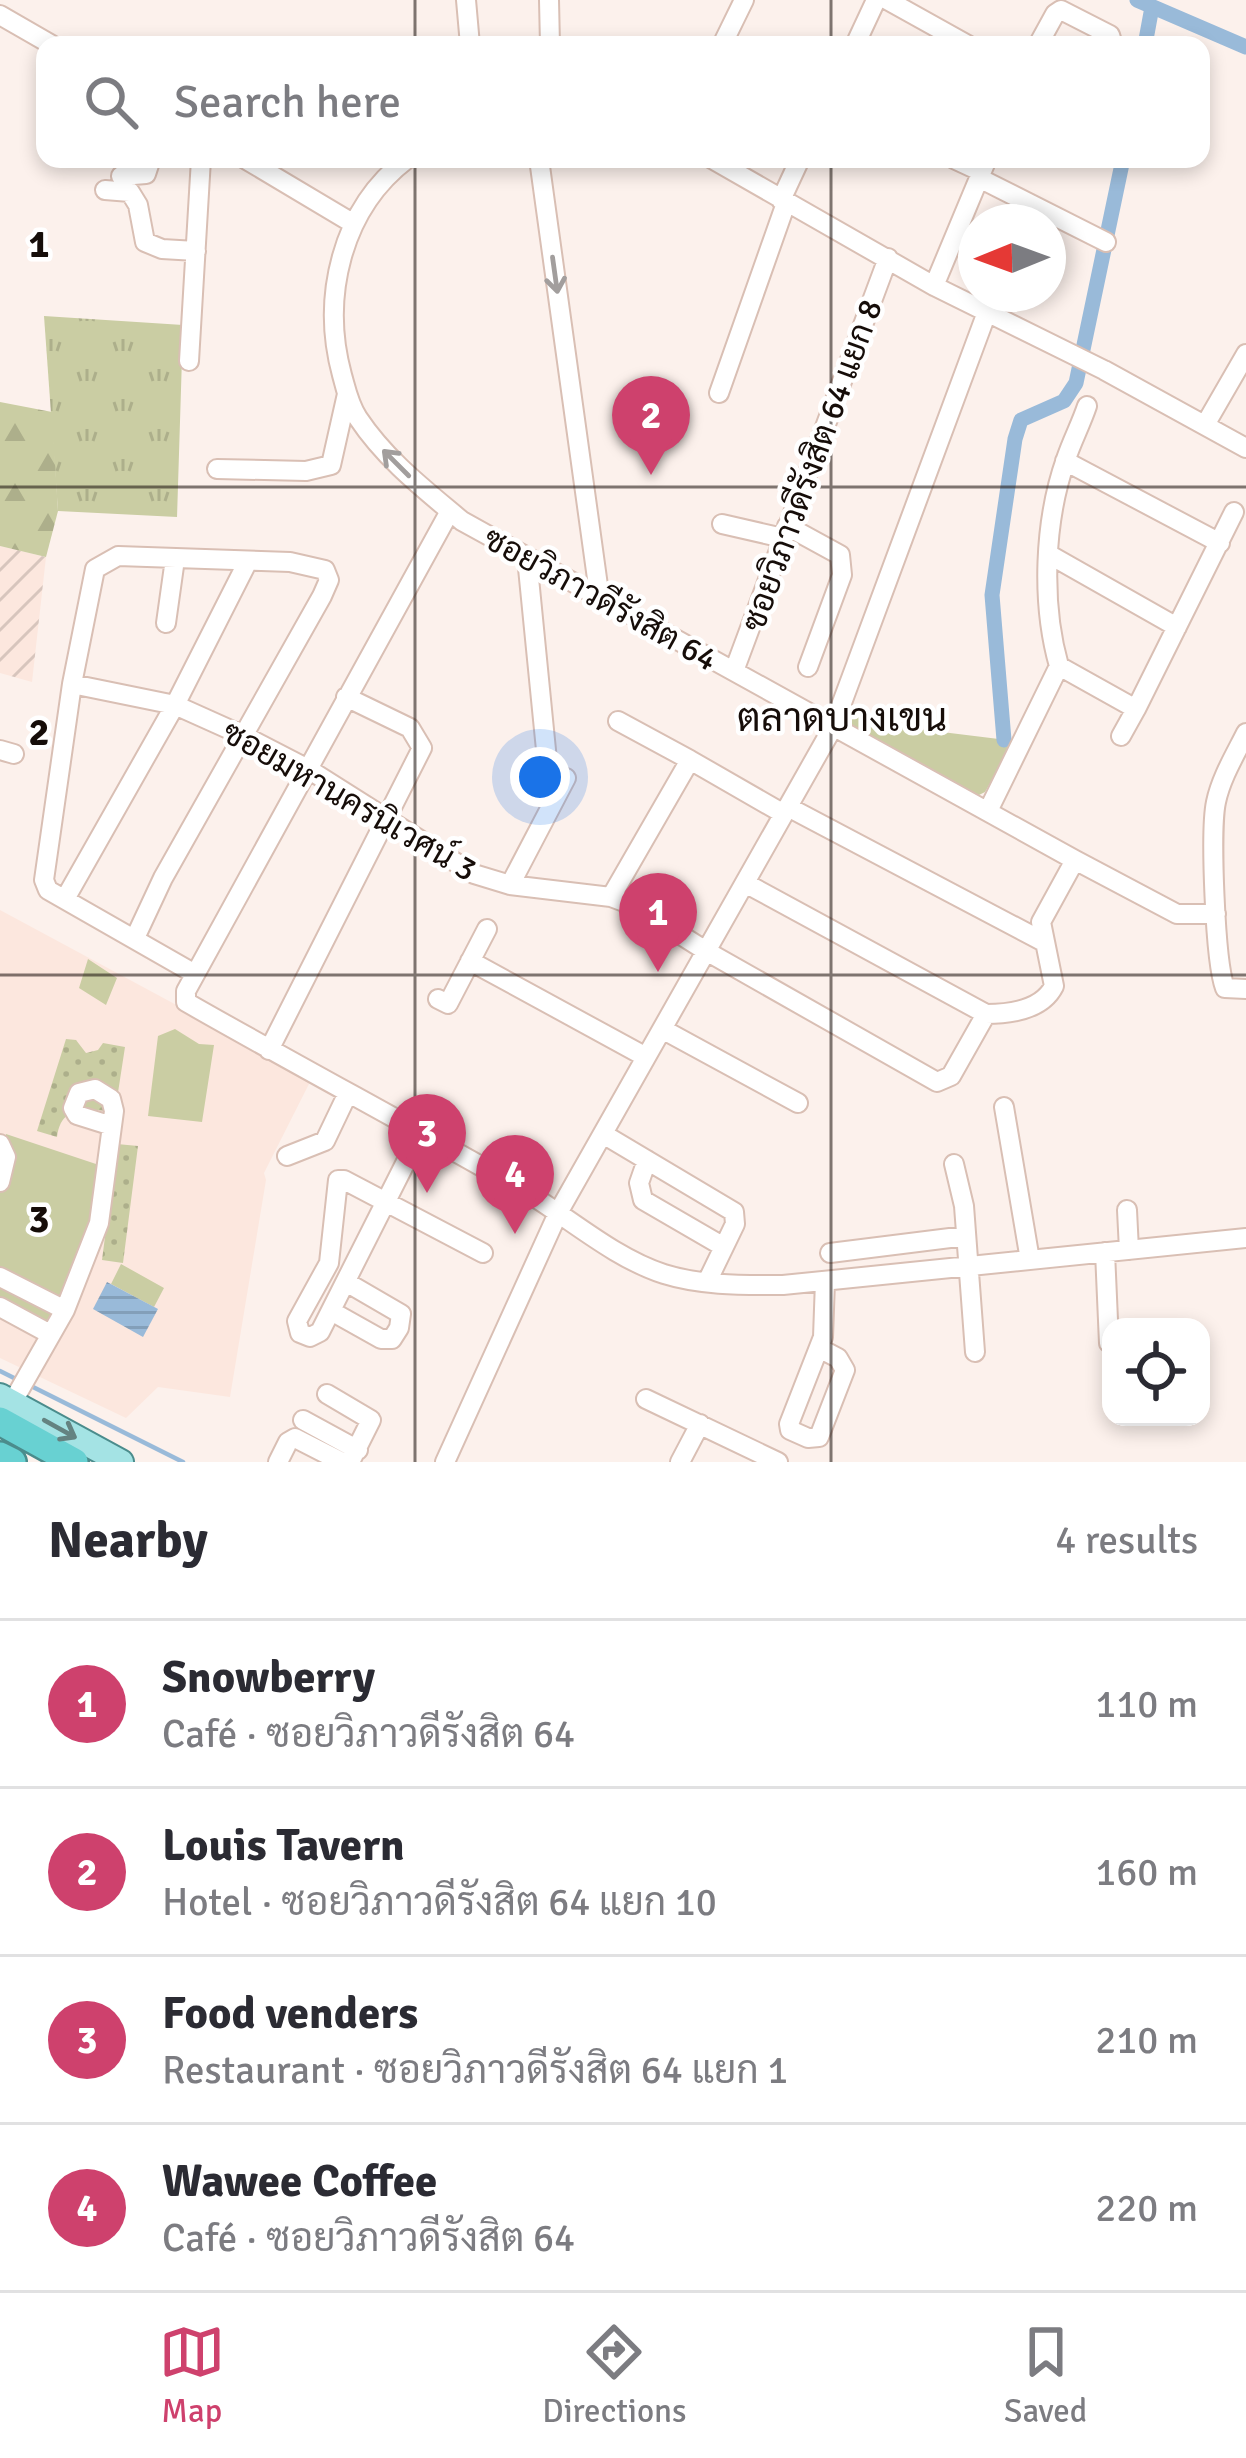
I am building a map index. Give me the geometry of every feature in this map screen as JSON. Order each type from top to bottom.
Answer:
[{"type":"highway","points":[[12,1397],[74,1462]]},
{"type":"highway","points":[[0,1440],[42,1462]]},
{"type":"highway","points":[[0,1456],[12,1462]]},
{"type":"main road","points":[[12,1397],[121,1462]]},
{"type":"street","points":[[466,0],[469,36]]},
{"type":"street","points":[[549,0],[550,36]]},
{"type":"street","points":[[726,36],[744,0]]},
{"type":"street","points":[[859,36],[876,0]]},
{"type":"street","points":[[887,0],[952,36]]},
{"type":"street","points":[[1043,36],[1061,10],[1110,36]]},
{"type":"street","points":[[0,16],[36,36]]},
{"type":"street","points":[[121,176],[146,174],[148,168]]},
{"type":"street","points":[[189,361],[201,168]]},
{"type":"street","points":[[260,168],[354,224]]},
{"type":"street","name":"ซอยวิภาวดีรังสิต 64","points":[[398,168],[376,190],[354,224],[332,296],[335,350],[347,394],[355,413],[390,460],[450,511],[526,559],[603,596],[830,732]]},
{"type":"street","points":[[540,168],[603,596],[610,613],[1177,914],[1216,914]]},
{"type":"street","points":[[727,168],[958,297]]},
{"type":"street","points":[[718,393],[796,168]]},
{"type":"street","points":[[934,286],[983,170],[1106,242]]},
{"type":"street","points":[[105,190],[130,192],[138,205],[145,242],[162,249],[196,251]]},
{"type":"street","name":"ซอยวิภาวดีรังสิต 64 แยก 8","points":[[734,671],[888,258]]},
{"type":"street","points":[[445,1462],[559,1211],[830,732],[987,312]]},
{"type":"street","points":[[989,312],[1246,448]]},
{"type":"street","points":[[1205,425],[1246,354]]},
{"type":"street","points":[[217,469],[306,471],[331,465],[347,394]]},
{"type":"street","points":[[1087,406],[1054,503],[1050,634],[1060,666],[1136,709]]},
{"type":"street","points":[[1065,461],[1220,543]]},
{"type":"street","points":[[450,511],[185,991],[186,1003],[346,1095],[421,1132],[665,1275],[761,1285],[825,1281],[1246,1238]]},
{"type":"street","points":[[1121,736],[1234,512]]},
{"type":"street","points":[[722,524],[785,532],[840,555],[843,564],[808,667]]},
{"type":"street","points":[[1050,555],[1178,627]]},
{"type":"street","points":[[135,938],[163,878],[328,580],[325,570],[312,564],[118,556],[95,569],[72,684],[44,880],[48,890],[195,974]]},
{"type":"street","points":[[166,622],[175,559]]},
{"type":"street","points":[[510,884],[557,774],[526,559]]},
{"type":"street","points":[[65,899],[175,705],[247,563]]},
{"type":"street","points":[[988,811],[1060,666]]},
{"type":"street","name":"ซอยมหานครนิเวศน์ 3","points":[[72,684],[175,705],[244,736],[308,769],[474,874],[510,884],[611,897],[677,929],[706,951],[937,1082],[951,1076],[986,1014]]},
{"type":"street","points":[[269,1050],[422,748],[410,728],[346,697]]},
{"type":"street","points":[[618,721],[1042,941]]},
{"type":"street","points":[[1246,733],[1236,772],[1215,804],[1221,977],[1226,988],[1246,989]]},
{"type":"street","points":[[611,897],[690,760]]},
{"type":"street","points":[[745,883],[986,1014],[1027,1009],[1052,993],[1041,922],[1075,860]]},
{"type":"street","points":[[438,999],[448,1004],[487,928]]},
{"type":"street","points":[[470,961],[646,1057]]},
{"type":"street","points":[[662,1029],[798,1103]]},
{"type":"street","points":[[287,1156],[325,1141],[346,1095]]},
{"type":"street","points":[[1004,1107],[1030,1260]]},
{"type":"street","points":[[12,1397],[65,1310],[99,1222],[112,1126]]},
{"type":"street","points":[[421,1132],[387,1203],[331,1311],[315,1336],[300,1333],[297,1321],[329,1263],[335,1182],[344,1180],[387,1203],[483,1253]]},
{"type":"street","points":[[603,1134],[734,1211],[735,1224],[706,1282]]},
{"type":"street","points":[[0,1144],[6,1157],[0,1182]]},
{"type":"street","points":[[646,1160],[639,1183],[643,1200],[724,1247]]},
{"type":"street","points":[[954,1164],[966,1236],[975,1352]]},
{"type":"street","points":[[1127,1210],[1129,1250]]},
{"type":"street","points":[[830,1253],[966,1236]]},
{"type":"street","points":[[1105,1252],[1108,1318]]},
{"type":"street","points":[[0,1277],[65,1310]]},
{"type":"street","points":[[819,1348],[838,1358],[844,1370],[819,1437],[808,1438],[790,1430],[788,1424],[819,1348],[827,1313],[825,1281]]},
{"type":"street","points":[[331,1311],[381,1339],[392,1339],[399,1328],[401,1314],[346,1282]]},
{"type":"street","points":[[0,1307],[50,1334]]},
{"type":"street","points":[[326,1394],[371,1420],[350,1458]]},
{"type":"street","points":[[646,1399],[778,1462]]},
{"type":"street","points":[[303,1420],[350,1458]]},
{"type":"street","points":[[680,1462],[700,1424]]},
{"type":"street","points":[[278,1462],[295,1438],[350,1458]]},
{"type":"shaded area","points":[[0,546],[46,557],[32,682],[0,673]]},
{"type":"shaded area","points":[[0,910],[312,1078],[264,1173],[230,1397],[158,1387],[126,1418],[0,1358]]},
{"type":"green space","points":[[44,316],[183,325],[177,517],[58,511]]},
{"type":"green space","points":[[0,402],[52,412],[58,511],[46,557],[0,546]]},
{"type":"green space","points":[[847,706],[885,725],[1015,741],[985,792],[977,796],[840,722]]},
{"type":"green space","points":[[88,959],[117,978],[106,1005],[79,988]]},
{"type":"green space","points":[[175,1029],[199,1044],[214,1045],[202,1122],[148,1116],[158,1036]]},
{"type":"green space","points":[[66,1039],[76,1040],[86,1053],[103,1043],[125,1047],[115,1112],[70,1114],[57,1137],[37,1131]]},
{"type":"green space","points":[[6,1134],[102,1166],[90,1263],[53,1333],[0,1308],[0,1159]]},
{"type":"green space","points":[[117,1144],[138,1146],[123,1263],[102,1260]]},
{"type":"green space","points":[[121,1264],[164,1288],[154,1307],[111,1284]]},
{"type":"water","points":[[107,1282],[158,1309],[143,1337],[93,1309]]},
{"type":"waterway","points":[[1137,0],[1246,47]]},
{"type":"waterway","points":[[1147,36],[1152,7]]},
{"type":"waterway","points":[[1004,740],[992,595],[1015,439],[1021,420],[1064,401],[1076,383],[1121,168]]},
{"type":"waterway","points":[[0,1371],[16,1379]]},
{"type":"waterway","points":[[27,1384],[183,1462]]},
{"type":"place","name":"Louis Tavern","points":[[651,475]]},
{"type":"place","name":"Snowberry","points":[[658,972]]},
{"type":"place","name":"Food venders","points":[[427,1193]]},
{"type":"place","name":"Wawee Coffee","points":[[515,1234]]},
{"type":"district","name":"ตลาดบางเขน","points":[[842,717]]}]
